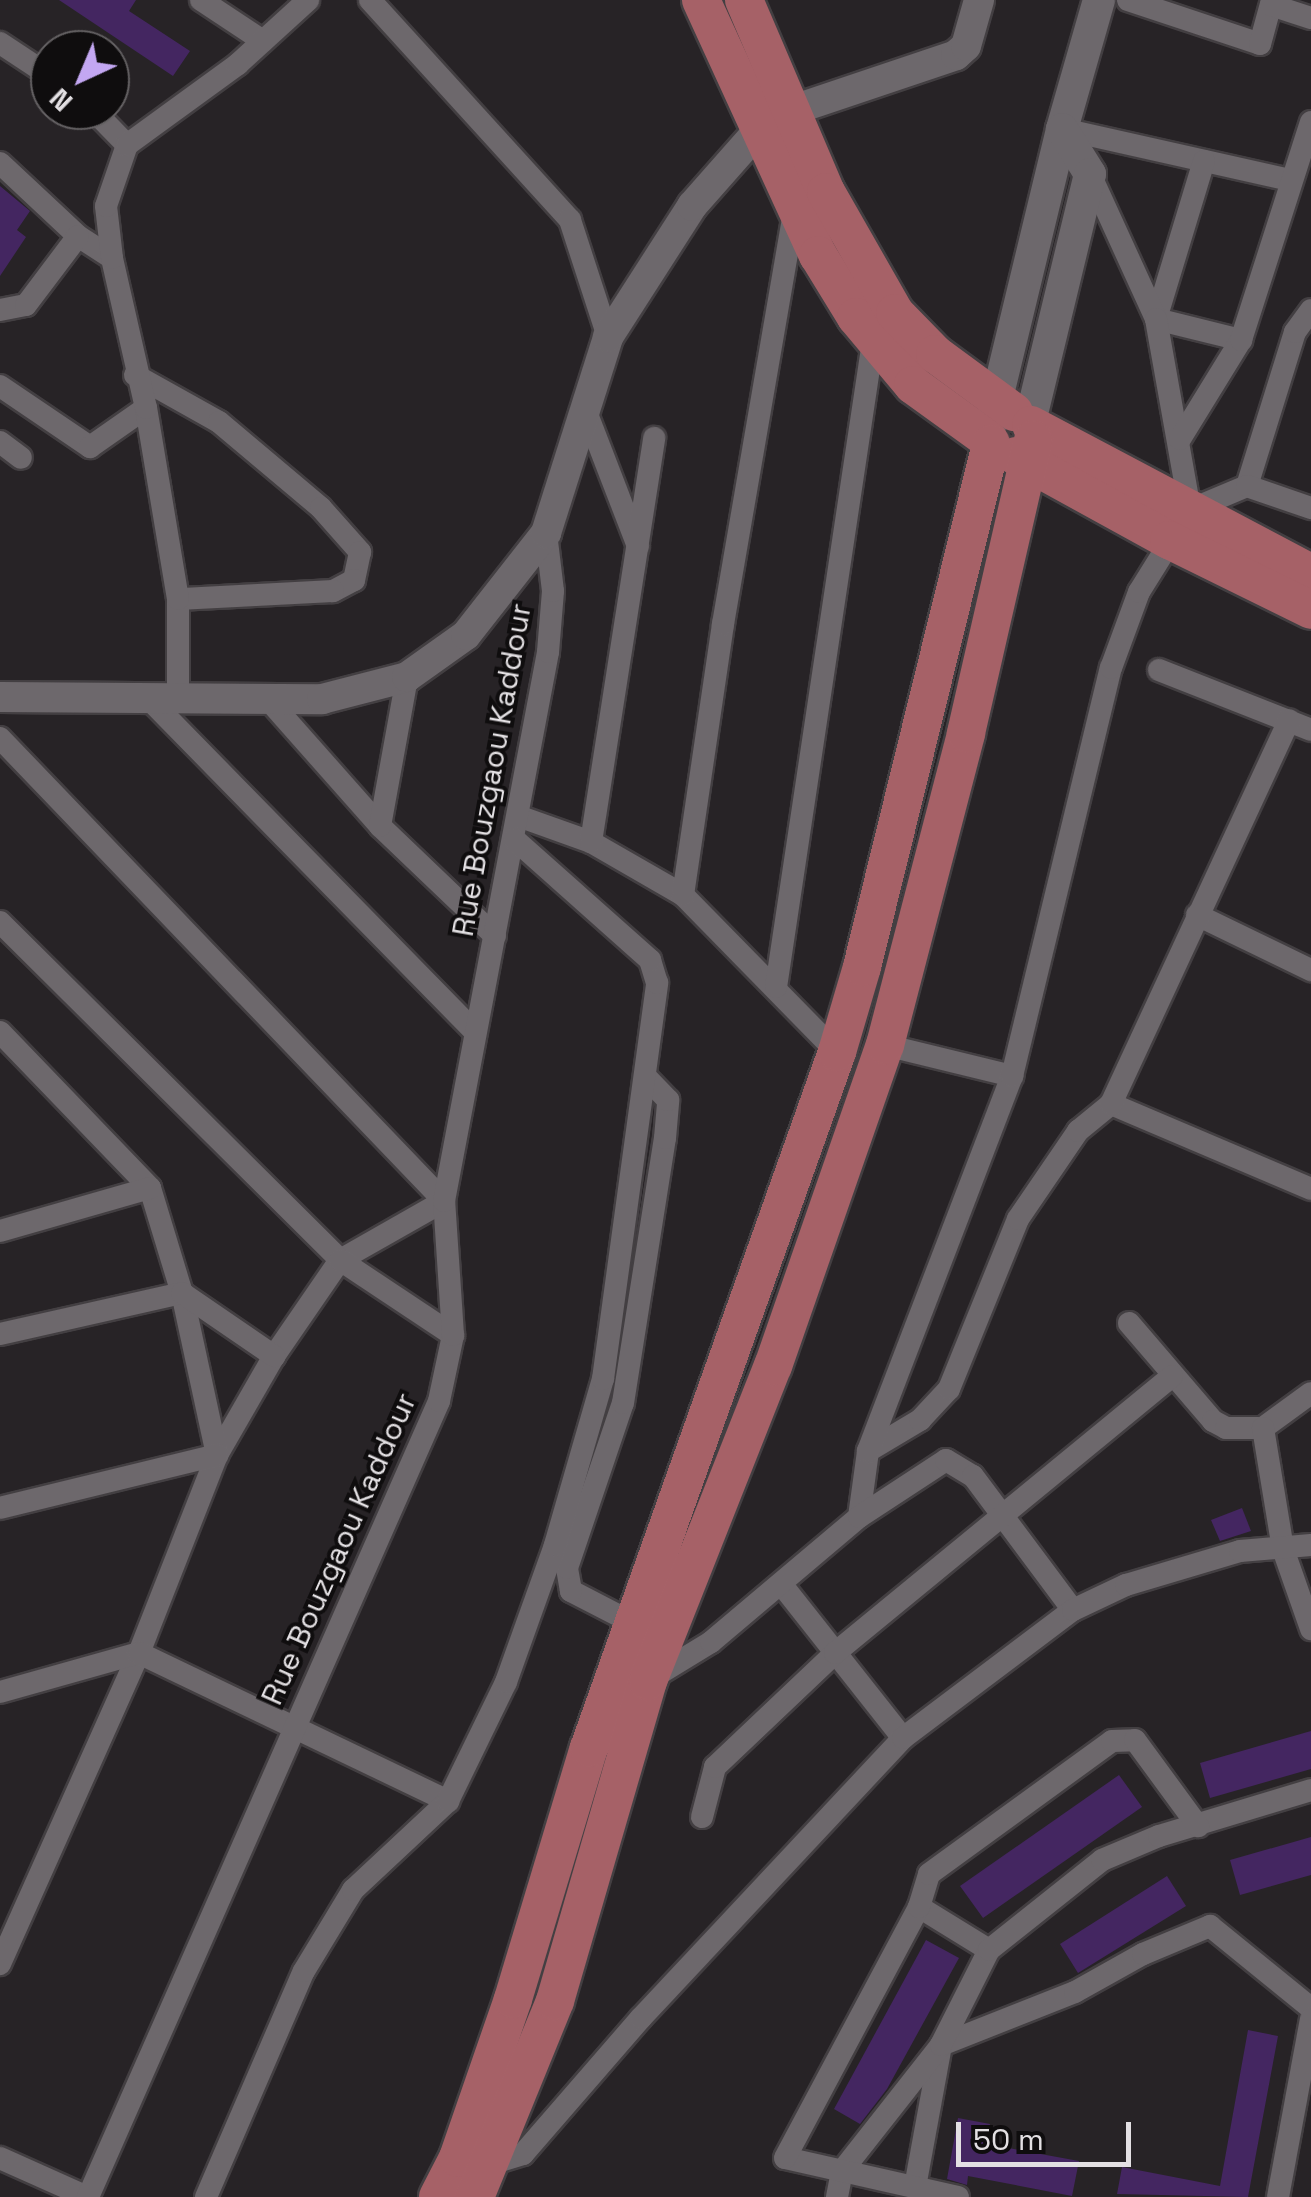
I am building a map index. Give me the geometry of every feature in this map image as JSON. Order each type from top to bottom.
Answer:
[{"type":"main road","points":[[701,0],[853,246],[884,328],[913,385],[1012,433],[1180,525],[1311,610]]},
{"type":"main road","points":[[744,0],[795,206],[818,256],[884,328]]},
{"type":"main road","points":[[438,2197],[474,2174],[555,2000],[648,1681],[773,1366],[886,1046],[966,734],[1062,128],[1099,0]]},
{"type":"main road","points":[[474,2174],[633,1623],[837,1052],[1012,433],[1090,174],[1062,128]]},
{"type":"main road","points":[[1180,525],[1311,572]]},
{"type":"street","points":[[201,0],[263,42]]},
{"type":"street","points":[[178,698],[178,600],[146,408],[135,375],[112,258],[106,206],[127,145],[263,42],[308,0]]},
{"type":"street","points":[[370,0],[570,220],[608,337]]},
{"type":"street","points":[[0,698],[322,699],[407,677],[466,635],[546,534],[608,337],[692,206],[775,120],[956,55],[966,46],[979,0]]},
{"type":"street","points":[[1128,0],[1260,44],[1272,2],[1311,18]]},
{"type":"street","points":[[0,43],[30,63]]},
{"type":"street","points":[[1180,439],[1241,340],[1311,122]]},
{"type":"street","points":[[1062,128],[1292,180]]},
{"type":"street","points":[[112,130],[127,145]]},
{"type":"street","points":[[1156,319],[1204,161]]},
{"type":"street","points":[[0,163],[78,236],[112,258]]},
{"type":"street","points":[[1090,174],[1156,319],[1180,439],[1180,525]]},
{"type":"street","points":[[683,895],[723,624],[795,206]]},
{"type":"street","points":[[0,310],[26,305],[78,236]]},
{"type":"street","points":[[859,1516],[868,1451],[1012,1076],[1111,668],[1139,592],[1180,525],[1247,486],[1295,332],[1311,310]]},
{"type":"street","points":[[1156,319],[1241,340]]},
{"type":"street","points":[[776,987],[884,328]]},
{"type":"street","points":[[135,375],[219,422],[321,508],[360,552],[354,580],[333,591],[292,597],[178,600]]},
{"type":"street","points":[[0,386],[90,448],[146,408]]},
{"type":"street","points":[[585,409],[639,550]]},
{"type":"street","points":[[590,842],[654,438]]},
{"type":"street","points":[[0,442],[21,458]]},
{"type":"street","points":[[1247,486],[1311,508]]},
{"type":"street","name":"Rue Bouzgaou Kaddour","points":[[88,2197],[439,1401],[453,1335],[444,1201],[548,652],[552,591],[546,534]]},
{"type":"street","points":[[1160,670],[1311,730]]},
{"type":"street","points":[[380,826],[407,677]]},
{"type":"street","points":[[265,696],[380,826],[494,936]]},
{"type":"street","points":[[148,698],[474,1032]]},
{"type":"street","points":[[868,1451],[920,1420],[948,1388],[1018,1220],[1078,1132],[1111,1104],[1289,720]]},
{"type":"street","points":[[0,738],[444,1201],[340,1260],[274,1356],[217,1456],[140,1653],[0,1964]]},
{"type":"street","points":[[516,828],[590,842],[683,895],[837,1052]]},
{"type":"street","points":[[206,2197],[304,1971],[353,1890],[448,1801],[506,1682],[555,1545],[603,1379],[657,982],[650,960],[516,828]]},
{"type":"street","points":[[1197,914],[1311,970]]},
{"type":"street","points":[[0,922],[340,1260],[453,1335]]},
{"type":"street","points":[[0,1032],[150,1188],[182,1292],[217,1456]]},
{"type":"street","points":[[886,1046],[1012,1076]]},
{"type":"street","points":[[633,1623],[571,1591],[567,1568],[623,1403],[668,1100],[645,1076]]},
{"type":"street","points":[[1111,1104],[1311,1189]]},
{"type":"street","points":[[0,1230],[150,1188]]},
{"type":"street","points":[[0,1334],[182,1292],[274,1356]]},
{"type":"street","points":[[1129,1323],[1213,1421],[1226,1428],[1263,1428],[1311,1393]]},
{"type":"street","points":[[702,1817],[715,1768],[835,1652],[1172,1376]]},
{"type":"street","points":[[1263,1428],[1284,1549],[1311,1629]]},
{"type":"street","points":[[0,1508],[217,1456]]},
{"type":"street","points":[[648,1681],[711,1642],[859,1516],[946,1460],[973,1476],[1073,1610]]},
{"type":"street","points":[[474,2174],[523,2154],[641,2018],[903,1738],[1073,1610],[1185,1566],[1240,1552],[1311,1545]]},
{"type":"street","points":[[782,1584],[903,1738]]},
{"type":"street","points":[[0,1692],[140,1653],[448,1801]]},
{"type":"street","points":[[958,2197],[784,2158],[919,1907],[930,1874],[1112,1741],[1135,1740],[1198,1826]]},
{"type":"street","points":[[837,2197],[842,2171],[940,2046],[989,1950],[1102,1860],[1159,1836],[1311,1790]]},
{"type":"street","points":[[919,1907],[989,1950]]},
{"type":"street","points":[[940,2046],[1076,1992],[1143,1954],[1210,1926],[1311,2008]]},
{"type":"street","points":[[1278,2197],[1311,2019]]},
{"type":"street","points":[[915,2187],[940,2046]]},
{"type":"street","points":[[0,2158],[88,2197]]},
{"type":"building","points":[[59,0],[136,0],[129,11],[190,51],[173,76],[130,47],[130,30],[104,30]]},
{"type":"building","points":[[0,186],[30,211],[17,230],[26,237],[0,276]]},
{"type":"building","points":[[1242,1508],[1251,1531],[1220,1541],[1211,1520]]},
{"type":"building","points":[[1311,1731],[1311,1769],[1210,1798],[1200,1763]]},
{"type":"building","points":[[1119,1775],[1142,1807],[983,1918],[960,1886]]},
{"type":"building","points":[[1311,1837],[1311,1875],[1240,1895],[1230,1860]]},
{"type":"building","points":[[1167,1876],[1186,1906],[1078,1973],[1060,1944]]},
{"type":"building","points":[[926,1940],[959,1958],[887,2089],[860,2124],[834,2109]]},
{"type":"building","points":[[1248,2030],[1278,2036],[1248,2197],[1117,2194],[1122,2167],[1220,2186]]},
{"type":"building","points":[[958,2118],[990,2124],[986,2144],[1079,2161],[1072,2196],[968,2176],[967,2185],[947,2179]]}]
